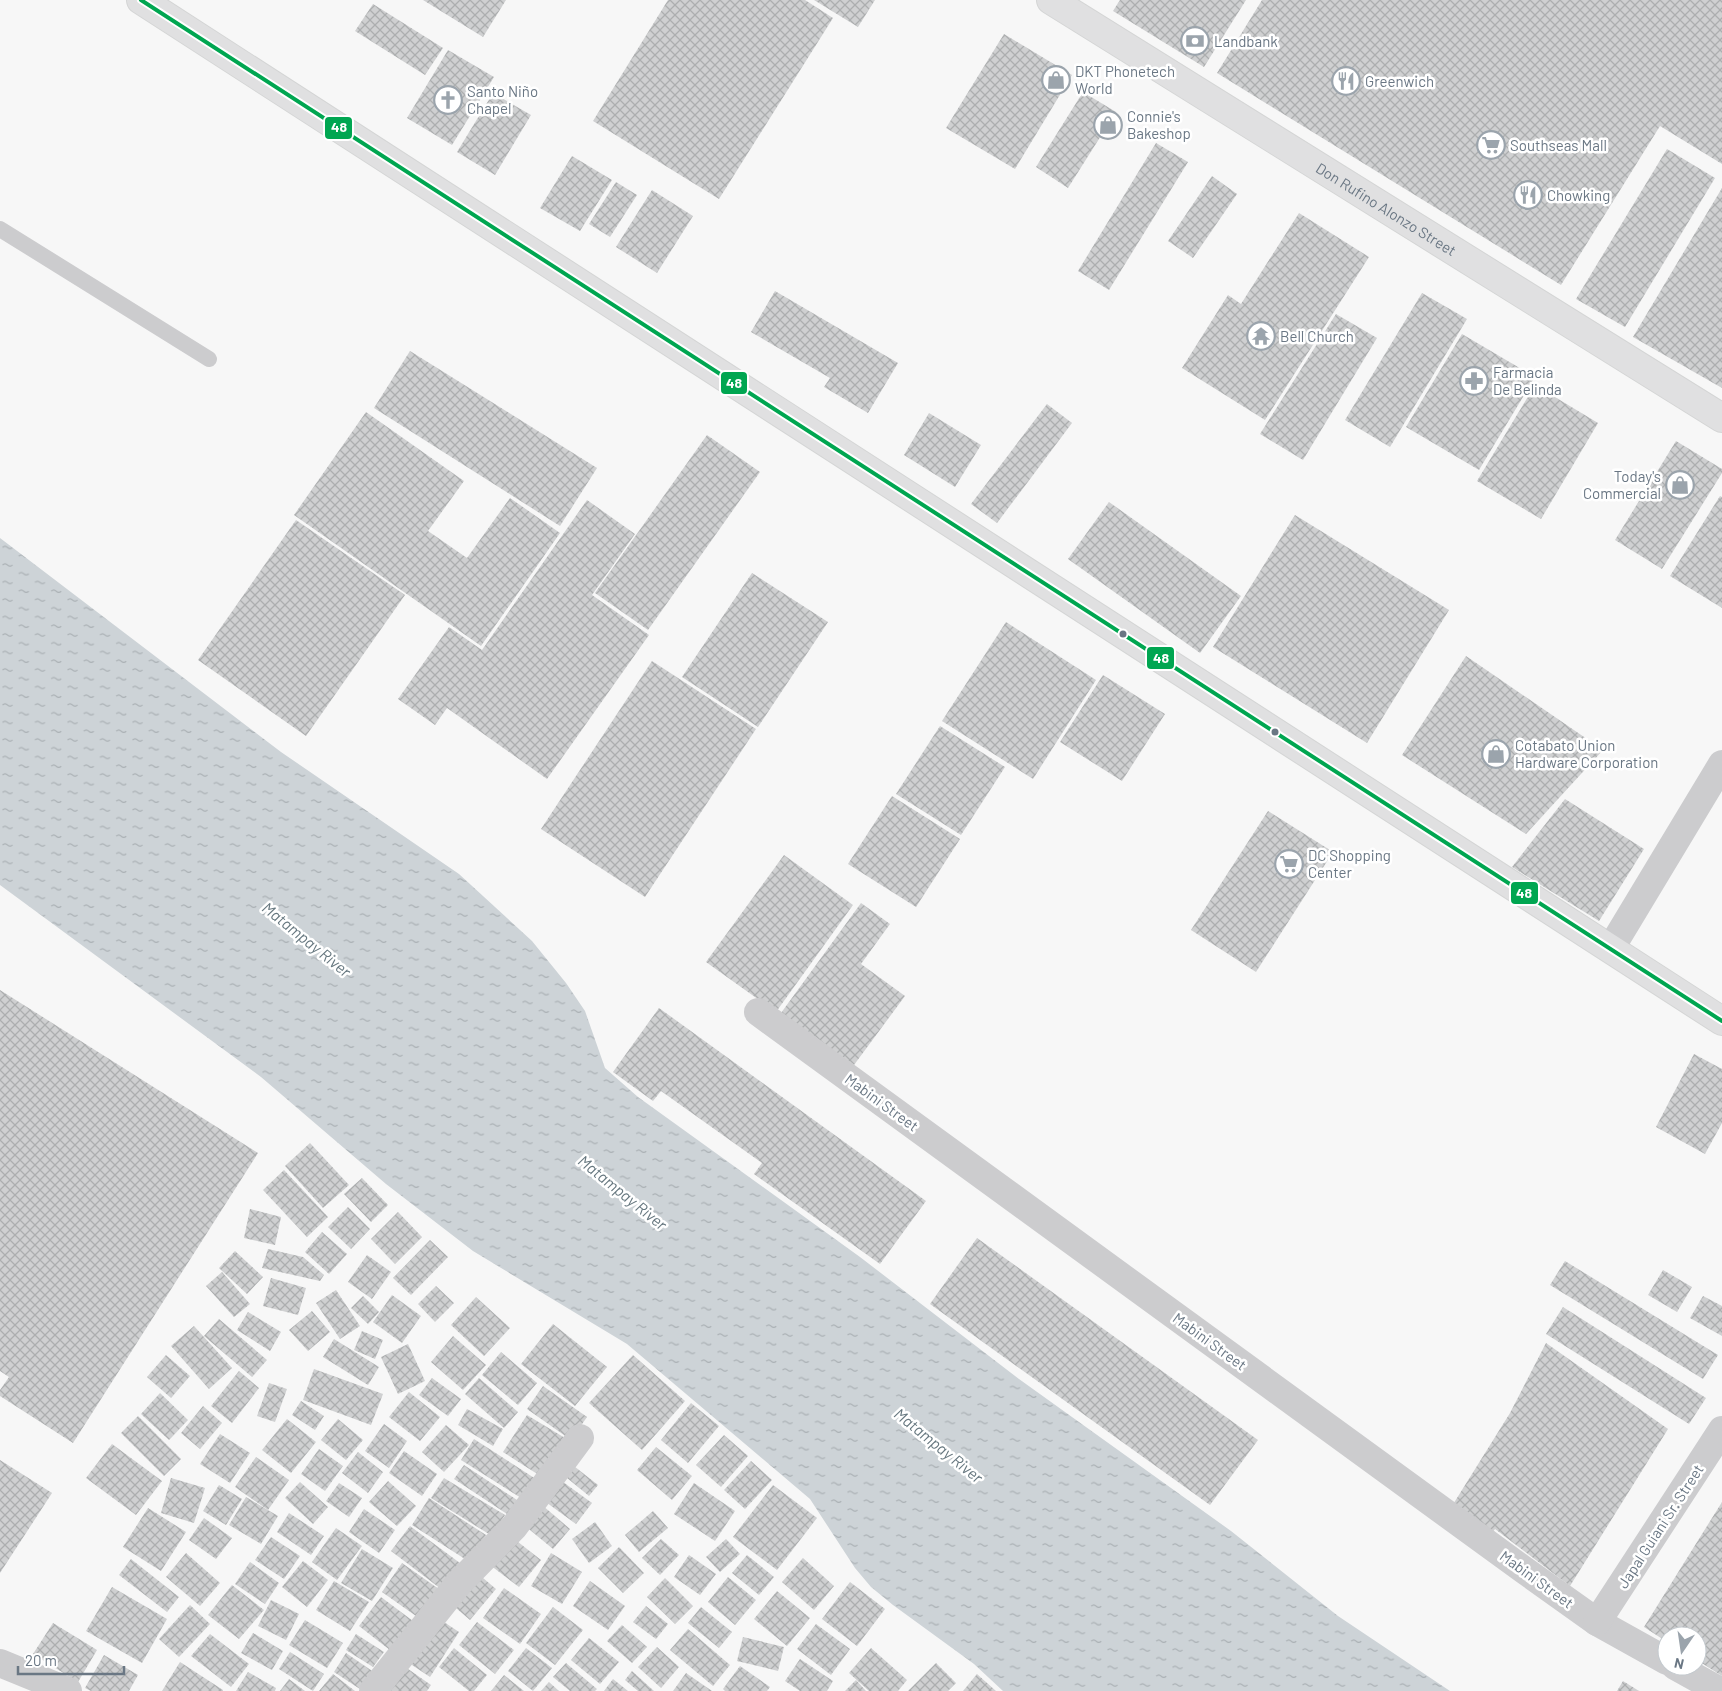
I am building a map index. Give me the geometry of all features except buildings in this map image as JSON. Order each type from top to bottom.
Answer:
[{"type":"main road","points":[[141,0],[1722,1021]]},
{"type":"main road","name":"Don Rufino Alonzo Street","points":[[1051,0],[1722,418]]},
{"type":"street","points":[[1611,948],[1722,764]]},
{"type":"street","name":"Mabini Street","points":[[758,1012],[1597,1622],[1657,1655]]},
{"type":"street","name":"Japal Guiani Sr. Street","points":[[1597,1622],[1722,1430]]},
{"type":"street","points":[[373,1691],[459,1582],[514,1527],[580,1438]]},
{"type":"street","points":[[0,1663],[68,1691]]},
{"type":"street","points":[[1694,1676],[1720,1691]]},
{"type":"lane","points":[[0,229],[209,359]]},
{"type":"water","name":"Matampay River","points":[[0,538],[281,752],[459,874],[532,941],[566,983],[585,1011],[605,1068],[638,1097],[860,1257],[1019,1379],[1231,1531],[1338,1616],[1450,1691],[1003,1691],[974,1664],[893,1605],[871,1587],[855,1568],[810,1499],[627,1344],[473,1251],[386,1184],[261,1077],[0,885]]},
{"type":"transit line","name":"48","points":[[141,0],[1722,1021]]},
{"type":"place","name":"Landbank","points":[[1195,41]]},
{"type":"place","name":"DKT Phonetech World","points":[[1056,80]]},
{"type":"place","name":"Greenwich","points":[[1346,81]]},
{"type":"place","name":"Santo Niño Chapel","points":[[448,100]]},
{"type":"place","name":"Connie's Bakeshop","points":[[1108,125]]},
{"type":"place","name":"Southseas Mall","points":[[1491,145]]},
{"type":"place","name":"Chowking","points":[[1528,195]]},
{"type":"place","name":"Bell Church","points":[[1261,336]]},
{"type":"place","name":"Farmacia De Belinda","points":[[1474,381]]},
{"type":"place","name":"Today's Commercial","points":[[1680,485]]},
{"type":"place","name":"Cotabato Union Hardware Corporation","points":[[1496,754]]},
{"type":"place","name":"DC Shopping Center","points":[[1289,864]]}]
